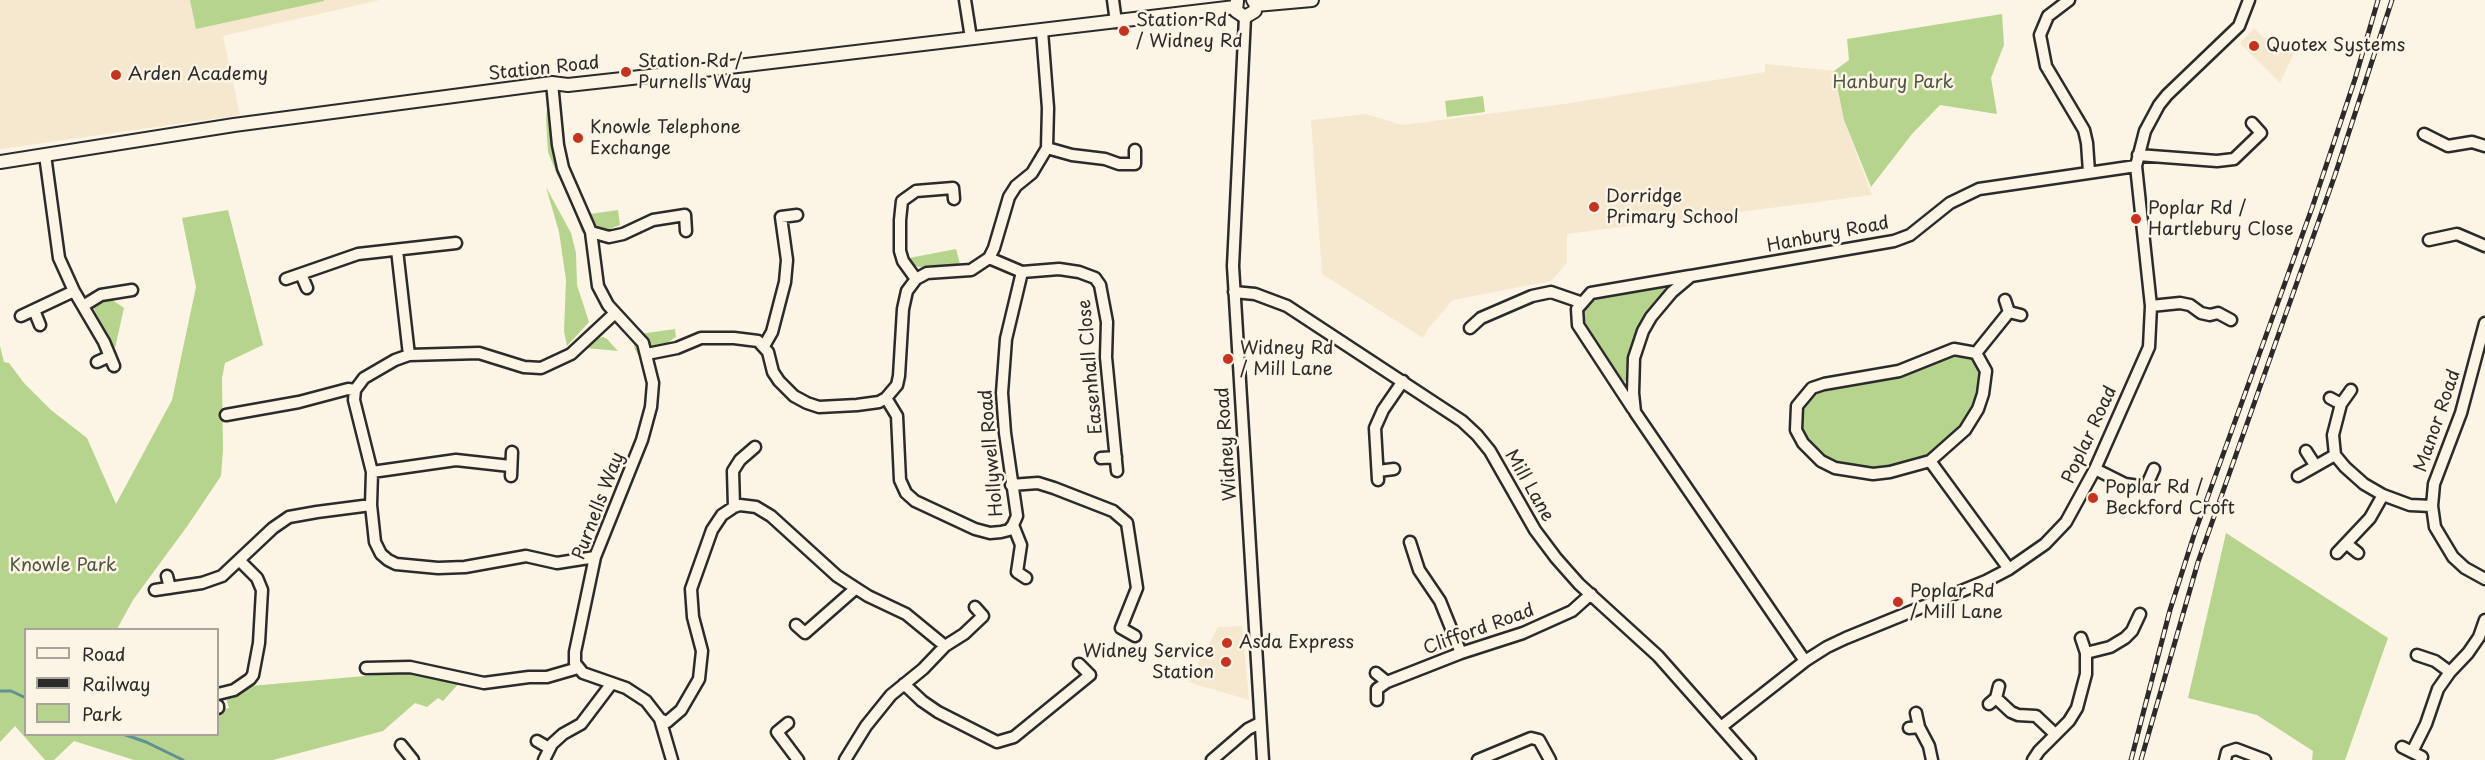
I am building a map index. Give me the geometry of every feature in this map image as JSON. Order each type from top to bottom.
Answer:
[{"type":"main road","points":[[1237,3],[1238,14],[1245,18],[1253,14],[1254,3],[1312,0]]},
{"type":"main road","name":"Station Road","points":[[0,162],[234,124],[552,83],[568,85],[591,83],[1042,31],[1237,3]]},
{"type":"street","points":[[965,0],[971,38]]},
{"type":"street","points":[[1113,0],[1116,22]]},
{"type":"street","points":[[2069,0],[2048,16],[2040,35],[2046,66],[2084,130],[2089,172]]},
{"type":"street","name":"Poplar Road","points":[[1721,727],[1805,662],[1846,638],[1986,581],[2009,569],[2034,553],[2066,522],[2095,469],[2149,347],[2151,306],[2137,160],[2145,131],[2159,105],[2239,26],[2249,0]]},
{"type":"street","name":"Widney Road","points":[[1245,18],[1233,254],[1263,760]]},
{"type":"street","points":[[647,354],[677,348],[701,338],[758,341],[764,346],[773,372],[779,381],[794,396],[807,403],[819,407],[857,405],[879,402],[886,398],[897,385],[904,299],[907,291],[916,279],[935,271],[971,270],[989,258],[1008,197],[1016,186],[1032,173],[1047,148],[1042,31]]},
{"type":"street","name":"Purnells Way","points":[[552,83],[555,127],[564,168],[591,232],[598,286],[615,314],[634,332],[647,354],[653,382],[651,407],[631,471],[595,557],[575,651],[575,663],[578,668]]},
{"type":"street","name":"Hanbury Road","points":[[1580,302],[1591,293],[1894,241],[1910,236],[1950,203],[1979,189],[2089,172],[2137,160],[2217,161],[2234,159],[2261,133],[2252,123]]},
{"type":"street","points":[[2424,134],[2448,146],[2472,142],[2485,146]]},
{"type":"street","points":[[1047,148],[1126,164],[1135,164],[1135,150]]},
{"type":"street","points":[[45,155],[59,258],[112,361],[97,362]]},
{"type":"street","points":[[916,279],[907,269],[900,251],[902,201],[916,191],[953,188],[954,199]]},
{"type":"street","points":[[591,232],[609,237],[623,234],[653,220],[685,215],[686,231]]},
{"type":"street","points":[[764,346],[772,332],[785,282],[787,260],[781,217],[797,215]]},
{"type":"street","points":[[2434,235],[2462,236],[2485,246]]},
{"type":"street","points":[[286,279],[358,254],[456,243]]},
{"type":"street","points":[[431,246],[433,258]]},
{"type":"street","points":[[397,250],[409,355]]},
{"type":"street","points":[[989,258],[1022,272]]},
{"type":"street","name":"Easenhall Close","points":[[1022,272],[1059,269],[1079,272],[1095,278],[1100,285],[1107,322],[1106,357],[1117,471]]},
{"type":"street","name":"Hollywell Road","points":[[886,398],[897,416],[900,480],[906,493],[915,501],[975,529],[990,533],[1009,530],[1017,516],[1005,433],[1003,375],[1006,339],[1022,272]]},
{"type":"street","points":[[302,274],[307,288]]},
{"type":"street","points":[[1635,412],[1634,358],[1643,331],[1661,304],[1691,276]]},
{"type":"street","points":[[83,306],[100,295],[132,290]]},
{"type":"street","points":[[21,316],[74,291]]},
{"type":"street","name":"Mill Lane","points":[[1234,292],[1255,294],[1277,300],[1403,381],[1462,421],[1478,435],[1490,451],[1544,543],[1591,594],[1658,656],[1750,760]]},
{"type":"street","points":[[1470,328],[1481,318],[1532,296],[1551,292],[1580,302],[1576,316],[1578,325],[1805,662]]},
{"type":"street","points":[[1976,354],[2015,313],[2005,300]]},
{"type":"street","points":[[2151,306],[2181,303],[2190,305],[2201,313],[2210,315],[2218,313],[2231,320]]},
{"type":"street","points":[[34,310],[40,325]]},
{"type":"street","points":[[595,557],[557,562],[526,556],[465,567],[438,568],[396,564],[381,554],[375,542],[371,505],[372,472],[354,410],[355,390],[364,378],[409,355],[479,353],[524,367],[541,368],[561,361],[571,354],[615,314]]},
{"type":"street","name":"Manor Road","points":[[2485,323],[2461,413],[2434,484],[2432,506],[2435,527],[2453,557],[2465,568],[2485,579]]},
{"type":"street","points":[[1954,349],[1976,354],[1986,371],[1978,409],[1965,430],[1929,461],[1890,472],[1873,474],[1834,468],[1821,461],[1803,443],[1796,430],[1797,406],[1812,388],[1824,384],[1899,371],[1954,349]]},
{"type":"street","points":[[1394,469],[1378,475],[1375,428],[1380,415],[1403,381]]},
{"type":"street","points":[[226,415],[299,402],[348,389],[355,390]]},
{"type":"street","points":[[2351,390],[2341,404],[2333,435],[2335,455],[2364,484],[2383,495],[2410,505],[2432,506]]},
{"type":"street","points":[[2330,398],[2341,404]]},
{"type":"street","points":[[238,413],[241,425]]},
{"type":"street","points":[[734,507],[733,471],[748,449]]},
{"type":"street","points":[[2306,451],[2315,465]]},
{"type":"street","points":[[372,472],[456,459],[510,471],[512,452]]},
{"type":"street","points":[[2298,476],[2335,455]]},
{"type":"street","name":"Easenhall Close","points":[[1101,458],[1116,457]]},
{"type":"street","points":[[1929,461],[2009,569]]},
{"type":"street","points":[[2095,469],[2125,484],[2146,487],[2154,470]]},
{"type":"street","points":[[1011,485],[1038,483],[1054,488],[1113,511],[1127,524],[1137,588],[1120,628],[1135,636]]},
{"type":"street","points":[[2337,553],[2370,518],[2383,495]]},
{"type":"street","points":[[155,590],[202,583],[222,576],[273,528],[289,517],[371,505]]},
{"type":"street","points":[[660,719],[667,722],[681,710],[699,679],[702,651],[693,617],[691,589],[703,551],[717,520],[740,505],[756,507],[771,516],[824,565],[855,589],[906,614],[945,646]]},
{"type":"street","name":"Hollywell Road","points":[[1013,525],[1021,544],[1017,572],[1026,578]]},
{"type":"street","points":[[1410,542],[1419,570],[1440,601],[1461,653]]},
{"type":"street","points":[[2347,544],[2358,553]]},
{"type":"street","points":[[219,694],[234,690],[250,679],[253,675],[259,643],[262,590],[256,578],[239,560]]},
{"type":"street","points":[[167,576],[170,588]]},
{"type":"street","points":[[796,625],[805,633],[855,589]]},
{"type":"street","name":"Clifford Road","points":[[1387,682],[1461,653],[1523,633],[1572,611],[1591,594]]},
{"type":"street","points":[[845,760],[877,711],[945,646],[964,634],[983,616],[975,607]]},
{"type":"street","points":[[2086,653],[2110,647],[2125,638],[2132,631],[2140,614]]},
{"type":"street","points":[[2412,752],[2426,724],[2433,697],[2479,637],[2485,620]]},
{"type":"street","points":[[2034,760],[2069,721],[2082,696],[2086,674],[2086,653],[2081,638]]},
{"type":"street","points":[[2417,655],[2436,661],[2450,672]]},
{"type":"street","points":[[904,684],[938,712],[997,742],[1014,737],[1090,675],[1079,664]]},
{"type":"street","points":[[366,668],[410,667],[484,683],[547,677],[578,668],[583,673],[639,695],[654,709],[660,719],[672,760]]},
{"type":"street","points":[[1376,673],[1387,682],[1377,688],[1377,700]]},
{"type":"street","points":[[544,760],[549,748],[563,734],[581,724],[612,683]]},
{"type":"street","points":[[1999,686],[1993,701],[2018,715],[2036,716],[2055,734]]},
{"type":"street","points":[[1916,713],[1914,728],[1929,746],[1932,760]]},
{"type":"street","points":[[788,723],[777,732],[798,760]]},
{"type":"street","points":[[1212,760],[1248,729],[1260,723]]},
{"type":"street","points":[[1478,760],[1531,738],[1539,740],[1550,760]]},
{"type":"street","points":[[537,741],[549,748]]},
{"type":"street","points":[[401,745],[413,760]]},
{"type":"street","points":[[2225,760],[2227,752],[2236,749],[2265,760]]},
{"type":"shaded area","name":"Arden Academy","points":[[0,0],[380,0],[223,36],[240,115],[0,149]]},
{"type":"shaded area","points":[[2254,28],[2263,37],[2294,53],[2280,83],[2240,43]]},
{"type":"shaded area","name":"Dorridge Primary School","points":[[1765,64],[1834,71],[1844,120],[1872,195],[1567,234],[1567,263],[1551,281],[1453,300],[1427,330],[1423,338],[1322,274],[1311,120],[1366,114],[1402,125],[1564,104],[1765,72]]},
{"type":"shaded area","points":[[1242,626],[1249,700],[1188,682],[1218,627]]},
{"type":"green space","points":[[190,0],[324,0],[324,1],[196,29]]},
{"type":"green space","name":"Hanbury Park","points":[[2002,14],[2004,45],[1991,78],[1997,114],[1940,105],[1912,134],[1871,187],[1844,120],[1834,71],[1849,60],[1847,39]]},
{"type":"green space","points":[[553,96],[568,174],[558,177],[548,152],[546,119],[548,100]]},
{"type":"green space","points":[[1483,96],[1485,112],[1447,117],[1445,101]]},
{"type":"green space","points":[[546,187],[571,233],[576,253],[577,285],[589,322],[567,346],[564,331],[566,280],[559,232]]},
{"type":"green space","name":"Knowle Park","points":[[228,210],[263,345],[225,363],[222,378],[221,476],[133,600],[118,628],[24,628],[24,736],[219,736],[219,710],[229,708],[226,698],[250,686],[411,672],[460,682],[443,701],[438,698],[427,707],[415,703],[383,731],[273,760],[134,760],[74,741],[54,760],[45,760],[15,726],[0,742],[0,346],[4,362],[9,363],[24,383],[51,410],[87,438],[116,504],[172,400],[196,287],[182,218]]},
{"type":"green space","points":[[618,210],[620,225],[587,235],[582,232],[576,216]]},
{"type":"green space","points":[[956,249],[960,264],[922,268],[916,266],[909,258]]},
{"type":"green space","points":[[1662,284],[1666,291],[1628,380],[1621,383],[1581,326],[1580,310],[1591,296]]},
{"type":"green space","points":[[108,297],[124,308],[115,348],[112,347],[94,309],[95,303]]},
{"type":"green space","points":[[675,329],[676,337],[646,356],[638,355],[634,347],[635,339],[640,334]]},
{"type":"green space","points":[[603,337],[618,351],[586,348],[596,339]]},
{"type":"green space","points":[[1952,353],[1973,357],[1979,365],[1981,375],[1977,395],[1969,415],[1957,433],[1934,452],[1885,469],[1860,469],[1838,464],[1821,456],[1803,435],[1798,420],[1802,408],[1812,394],[1908,373]]},
{"type":"green space","points":[[2226,533],[2388,638],[2345,760],[2312,760],[2313,751],[2257,715],[2188,698]]},
{"type":"waterway","points":[[0,691],[11,691],[24,697]]},
{"type":"waterway","points":[[129,736],[183,760]]},
{"type":"railway","points":[[2131,760],[2170,610],[2194,535],[2312,208],[2355,79],[2378,0]]},
{"type":"railway","points":[[2141,760],[2198,562],[2335,175],[2392,0]]},
{"type":"place","name":"Station Rd / Widney Rd","points":[[1124,31]]},
{"type":"place","name":"Quotex Systems","points":[[2254,46]]},
{"type":"place","name":"Station Rd / Purnells Way","points":[[626,72]]},
{"type":"place","name":"Arden Academy","points":[[116,75]]},
{"type":"place","name":"Knowle Telephone Exchange","points":[[578,138]]},
{"type":"place","name":"Dorridge Primary School","points":[[1594,207]]},
{"type":"place","name":"Poplar Rd / Hartlebury Close","points":[[2136,219]]},
{"type":"place","name":"Widney Rd / Mill Lane","points":[[1228,359]]},
{"type":"place","name":"Poplar Rd / Beckford Croft","points":[[2093,498]]},
{"type":"place","name":"Poplar Rd / Mill Lane","points":[[1898,602]]},
{"type":"place","name":"Asda Express","points":[[1227,643]]},
{"type":"place","name":"Widney Service Station","points":[[1226,662]]}]
